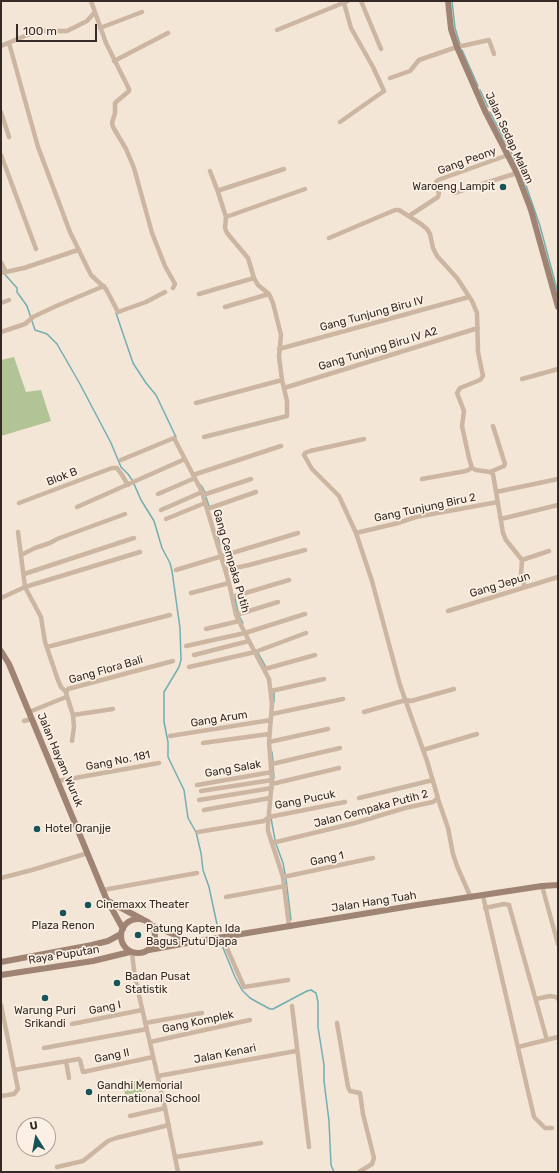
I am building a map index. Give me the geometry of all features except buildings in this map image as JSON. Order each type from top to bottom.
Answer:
[{"type":"main road","name":"Jalan Sedap Malam","points":[[448,1],[451,29],[460,46],[479,98],[517,173],[536,228],[558,307]]},
{"type":"main road","name":"Jalan Hayam Wuruk","points":[[1,651],[9,664],[103,890],[122,931]]},
{"type":"main road","name":"Jalan Hang Tuah","points":[[149,950],[542,886],[558,886]]},
{"type":"main road","points":[[108,901],[153,926],[193,942]]},
{"type":"main road","points":[[143,920],[133,920],[125,925],[122,931],[122,942],[133,953],[142,954],[149,950],[155,942],[156,936],[153,926]]},
{"type":"main road","name":"Raya Puputan","points":[[1,962],[92,946],[108,941],[122,931]]},
{"type":"main road","name":"Raya Puputan","points":[[1,975],[93,961],[133,953]]},
{"type":"street","points":[[91,1],[94,13],[114,61],[129,90],[115,103],[115,113],[112,123],[113,127],[126,149],[134,168],[152,233],[165,266],[175,284],[173,288]]},
{"type":"street","points":[[361,1],[381,48]]},
{"type":"street","points":[[277,30],[346,2],[351,28],[373,67],[384,91],[340,122]]},
{"type":"street","points":[[100,28],[142,12]]},
{"type":"street","points":[[1,46],[40,31],[67,31],[86,21],[94,13]]},
{"type":"street","points":[[114,61],[168,33]]},
{"type":"street","points":[[390,78],[410,71],[419,60],[460,46],[489,40],[494,54]]},
{"type":"street","points":[[9,43],[38,147],[70,232],[91,275],[104,286],[118,312],[146,302],[165,292]]},
{"type":"street","points":[[1,112],[8,136]]},
{"type":"street","points":[[1,155],[36,249]]},
{"type":"street","name":"Gang Peony","points":[[409,216],[438,197],[439,193],[436,185],[438,180],[508,155]]},
{"type":"street","points":[[218,192],[220,190],[284,169]]},
{"type":"street","points":[[204,437],[287,416],[287,401],[279,357],[281,340],[280,328],[273,303],[269,294],[258,285],[254,278],[248,258],[227,233],[225,228],[226,217],[210,171]]},
{"type":"street","points":[[454,193],[517,173]]},
{"type":"street","points":[[226,217],[305,189]]},
{"type":"street","points":[[329,238],[397,210],[409,216],[427,229],[430,234],[432,248],[437,256],[457,278],[475,306],[478,328],[478,352],[483,376],[481,379],[460,388],[457,393],[464,411],[462,426],[472,468]]},
{"type":"street","points":[[1,262],[4,272],[24,268],[78,250]]},
{"type":"street","points":[[199,294],[254,278]]},
{"type":"street","points":[[1,332],[25,324],[31,318],[104,286]]},
{"type":"street","points":[[225,306],[269,294]]},
{"type":"street","name":"Gang Tunjung Biru IV","points":[[279,349],[469,297]]},
{"type":"street","points":[[1,303],[9,300]]},
{"type":"street","name":"Gang Tunjung Biru IV A2","points":[[284,388],[478,328]]},
{"type":"street","points":[[522,379],[558,369]]},
{"type":"street","points":[[196,403],[282,380]]},
{"type":"street","points":[[422,479],[466,471],[472,468],[490,472],[504,466],[505,464],[493,426]]},
{"type":"street","name":"Gang Cempaka Putih","points":[[121,460],[174,438],[203,493],[229,583],[236,615],[244,633],[265,669],[272,691],[269,734],[272,784],[268,831],[284,877],[289,926]]},
{"type":"street","name":"Jalan Cempaka Putih 2","points":[[272,843],[341,827],[438,800],[423,750],[400,686],[372,581],[356,533],[339,496],[312,469],[304,455],[304,453],[310,451],[364,439]]},
{"type":"street","points":[[158,494],[194,476],[281,446]]},
{"type":"street","points":[[76,507],[129,485],[185,459]]},
{"type":"street","name":"Blok B","points":[[19,503],[112,468],[116,468],[129,485]]},
{"type":"street","points":[[490,472],[493,474],[503,533],[506,540],[522,560],[521,575],[525,587]]},
{"type":"street","points":[[161,510],[203,493],[251,479]]},
{"type":"street","points":[[496,492],[558,479]]},
{"type":"street","points":[[207,509],[256,492]]},
{"type":"street","name":"Gang Tunjung Biru 2","points":[[356,533],[416,517],[498,502]]},
{"type":"street","points":[[166,518],[205,503]]},
{"type":"street","points":[[500,519],[558,505]]},
{"type":"street","points":[[22,555],[57,539],[125,514]]},
{"type":"street","points":[[18,532],[25,587],[40,617],[47,647],[58,680],[66,694],[73,715],[74,727],[72,741]]},
{"type":"street","points":[[176,570],[298,532]]},
{"type":"street","points":[[24,574],[134,538]]},
{"type":"street","points":[[224,570],[305,550]]},
{"type":"street","points":[[522,560],[549,551]]},
{"type":"street","points":[[1,598],[25,587],[140,552]]},
{"type":"street","name":"Gang Jepun","points":[[448,611],[558,577]]},
{"type":"street","points":[[232,597],[290,580]]},
{"type":"street","points":[[191,593],[229,583]]},
{"type":"street","points":[[236,615],[278,602]]},
{"type":"street","points":[[186,646],[244,633],[305,614]]},
{"type":"street","points":[[47,647],[170,615]]},
{"type":"street","points":[[206,629],[239,621]]},
{"type":"street","points":[[189,666],[255,652],[306,633]]},
{"type":"street","points":[[194,655],[249,641]]},
{"type":"street","points":[[265,669],[315,655]]},
{"type":"street","name":"Gang Flora Bali","points":[[29,712],[66,694],[70,688],[173,661]]},
{"type":"street","points":[[272,691],[324,679]]},
{"type":"street","points":[[364,712],[406,700],[411,701],[454,689]]},
{"type":"street","name":"Gang Arum","points":[[170,736],[271,717],[343,699]]},
{"type":"street","points":[[73,715],[113,709]]},
{"type":"street","points":[[24,721],[31,719]]},
{"type":"street","points":[[269,742],[328,729]]},
{"type":"street","points":[[203,743],[269,734]]},
{"type":"street","points":[[423,750],[477,734]]},
{"type":"street","points":[[272,764],[340,748]]},
{"type":"street","name":"Gang No. 181","points":[[58,782],[159,762]]},
{"type":"street","points":[[198,800],[339,768]]},
{"type":"street","name":"Gang Salak","points":[[197,785],[272,772]]},
{"type":"street","points":[[359,798],[433,780]]},
{"type":"street","points":[[201,791],[272,784]]},
{"type":"street","points":[[204,810],[270,798]]},
{"type":"street","points":[[438,800],[448,828],[452,854],[471,898]]},
{"type":"street","name":"Gang Pucuk","points":[[198,832],[264,820],[269,817],[344,802]]},
{"type":"street","points":[[1,878],[38,869],[88,853]]},
{"type":"street","name":"Gang 1","points":[[284,877],[374,858]]},
{"type":"street","points":[[103,890],[197,873]]},
{"type":"street","points":[[226,897],[285,886]]},
{"type":"street","points":[[542,886],[556,927],[558,944]]},
{"type":"street","points":[[482,896],[534,1117],[545,1128],[552,1128]]},
{"type":"street","points":[[485,908],[504,904],[509,905],[547,1040]]},
{"type":"street","points":[[222,937],[244,987],[288,980]]},
{"type":"street","points":[[133,953],[132,964],[169,1125],[178,1172]]},
{"type":"street","points":[[536,999],[550,996],[558,999]]},
{"type":"street","points":[[1,1005],[18,1089],[14,1094],[1,1096]]},
{"type":"street","points":[[292,1006],[296,1050],[309,1147]]},
{"type":"street","name":"Gang I","points":[[72,1024],[142,1010]]},
{"type":"street","points":[[145,1023],[202,1012]]},
{"type":"street","name":"Gang Komplek","points":[[150,1042],[250,1020]]},
{"type":"street","points":[[338,1023],[348,1086],[350,1091],[360,1093],[363,1114],[374,1158],[372,1164],[359,1172]]},
{"type":"street","points":[[44,1048],[147,1029]]},
{"type":"street","points":[[518,1047],[558,1037]]},
{"type":"street","points":[[1,1043],[8,1042]]},
{"type":"street","name":"Jalan Kenari","points":[[158,1076],[296,1050]]},
{"type":"street","name":"Gang II","points":[[14,1070],[80,1059],[83,1072],[153,1057]]},
{"type":"street","points":[[66,1061],[69,1078]]},
{"type":"street","points":[[130,1116],[165,1108]]},
{"type":"street","points":[[57,1167],[83,1161],[104,1144],[116,1138],[169,1125]]},
{"type":"street","points":[[176,1157],[261,1143]]},
{"type":"green space","points":[[14,357],[26,392],[41,390],[51,421],[1,436],[1,360]]},
{"type":"green space","points":[[144,1079],[146,1091],[125,1095],[123,1083]]},
{"type":"waterway","points":[[452,1],[455,28],[460,44]]},
{"type":"waterway","points":[[462,50],[478,86]]},
{"type":"waterway","points":[[480,90],[488,107]]},
{"type":"waterway","points":[[490,112],[521,171],[540,226],[558,293]]},
{"type":"waterway","points":[[1,270],[17,288],[17,292],[27,306],[35,330],[47,334],[57,344],[111,443],[121,467],[132,480]]},
{"type":"waterway","points":[[116,313],[133,363],[156,395],[176,437]]},
{"type":"waterway","points":[[134,484],[141,500],[154,521],[162,548],[170,563],[172,571],[180,628],[181,660],[179,667],[164,692],[164,722],[168,742],[168,757],[184,790],[188,818],[196,832],[203,870],[209,887],[218,929]]},
{"type":"waterway","points":[[201,485],[205,492]]},
{"type":"waterway","points":[[206,497],[209,506]]},
{"type":"waterway","points":[[217,533],[220,545]]},
{"type":"waterway","points":[[235,598],[238,612]]},
{"type":"waterway","points":[[239,616],[243,623]]},
{"type":"waterway","points":[[258,653],[266,667]]},
{"type":"waterway","points":[[274,692],[274,702]]},
{"type":"waterway","points":[[272,752],[273,762]]},
{"type":"waterway","points":[[273,766],[274,778]]},
{"type":"waterway","points":[[271,818],[275,840]]},
{"type":"waterway","points":[[276,844],[283,863],[285,874]]},
{"type":"waterway","points":[[286,879],[291,920]]},
{"type":"waterway","points":[[221,943],[242,990],[250,998],[270,1009],[273,1009],[307,991],[311,990],[316,993],[318,1002],[318,1027],[324,1065],[324,1081],[329,1121],[331,1165],[334,1172]]},
{"type":"place","name":"Waroeng Lampit","points":[[503,187]]},
{"type":"place","name":"Hotel Oranjje","points":[[37,829]]},
{"type":"place","name":"Cinemaxx Theater","points":[[88,905]]},
{"type":"place","name":"Plaza Renon","points":[[63,913]]},
{"type":"place","name":"Patung Kapten Ida Bagus Putu Djapa","points":[[138,935]]},
{"type":"place","name":"Badan Pusat Statistik","points":[[117,983]]},
{"type":"place","name":"Warung Puri Srikandi","points":[[45,998]]},
{"type":"place","name":"Gandhi Memorial International School","points":[[89,1092]]}]
